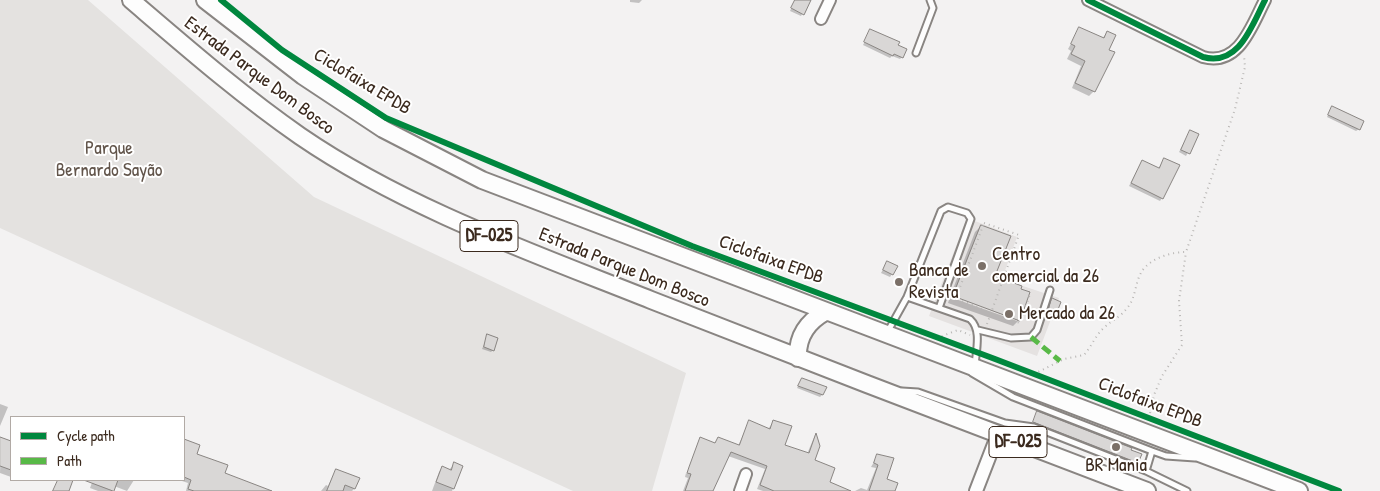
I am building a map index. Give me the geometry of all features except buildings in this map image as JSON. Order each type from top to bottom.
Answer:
[{"type":"main road","name":"Estrada Parque Dom Bosco","points":[[131,0],[191,52],[301,136],[388,188],[484,234],[889,394],[1147,491]]},
{"type":"main road","name":"Estrada Parque Dom Bosco","points":[[205,0],[302,76],[384,129],[482,180],[969,367],[1022,378],[1148,423],[1213,458],[1299,491]]},
{"type":"main road","points":[[798,358],[797,346],[801,336],[815,318],[826,312]]},
{"type":"street","points":[[821,19],[830,0]]},
{"type":"street","points":[[1088,0],[1203,57],[1221,58],[1242,43],[1265,0]]},
{"type":"street","points":[[976,491],[998,434]]},
{"type":"street","points":[[740,491],[746,474]]},
{"type":"lane","points":[[916,53],[933,8],[930,0]]},
{"type":"lane","points":[[886,335],[907,297],[942,211],[948,207],[967,213],[971,219],[939,308]]},
{"type":"lane","points":[[907,297],[970,318],[978,330],[1022,339],[1031,337],[1037,330],[1050,290]]},
{"type":"lane","points":[[978,330],[969,367],[979,379],[1013,397],[1152,451],[1181,458],[1213,458]]},
{"type":"lane","points":[[889,394],[905,391],[918,392],[1005,423],[1034,427],[1146,471],[1187,491]]},
{"type":"lane","points":[[1146,471],[1152,451]]},
{"type":"path","points":[[1148,423],[1154,394],[1162,376],[1182,344],[1179,301],[1186,252],[1235,109],[1244,68],[1242,43]]},
{"type":"path","points":[[984,331],[991,313],[1019,235],[984,223],[956,298],[991,313],[1020,323],[1030,294]]},
{"type":"path","points":[[1022,378],[1035,374],[1064,359],[1084,355],[1105,326],[1113,323],[1128,307],[1134,298],[1142,272],[1164,255],[1186,252]]},
{"type":"path","points":[[928,335],[945,341]]},
{"type":"path","points":[[1022,378],[1035,374],[1044,378]]},
{"type":"shaded area","points":[[967,218],[1017,237],[1002,279],[1059,298],[1037,356],[929,316]]},
{"type":"green space","name":"Parque Bernardo Sayão","points":[[0,0],[88,0],[314,197],[686,373],[652,491],[573,491],[0,228]]},
{"type":"marked path","points":[[1031,337],[1060,361]]},
{"type":"cycle path","name":"Ciclofaixa EPDB","points":[[221,0],[282,50],[386,118],[692,246],[995,359],[1339,491]]},
{"type":"cycle path","points":[[1088,0],[1203,57],[1215,58],[1226,56],[1243,42],[1265,0]]},
{"type":"place","name":"Centro comercial da 26","points":[[982,266]]},
{"type":"place","name":"Banca de Revista","points":[[899,282]]},
{"type":"place","name":"Mercado da 26","points":[[1009,314]]},
{"type":"place","name":"BR Mania","points":[[1116,447]]}]
